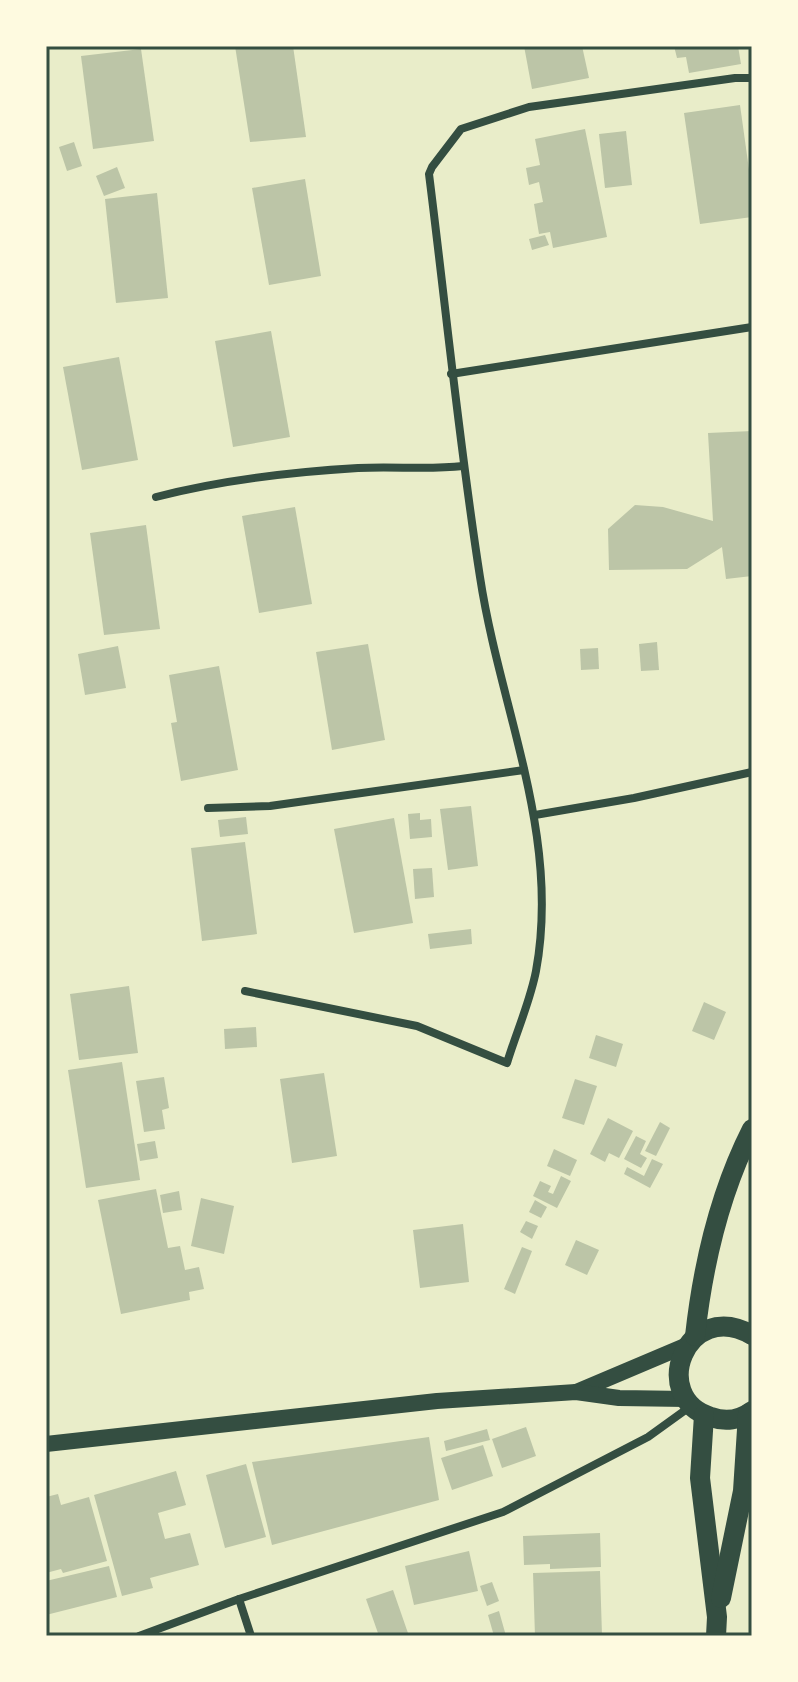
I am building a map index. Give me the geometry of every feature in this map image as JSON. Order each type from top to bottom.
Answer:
[{"type":"main road","points":[[716,1626],[694,1406],[678,1371],[680,1358],[691,1340],[712,1233],[740,1152],[752,1129]]},
{"type":"main road","points":[[576,1392],[691,1340],[710,1328],[726,1326],[752,1335]]},
{"type":"main road","points":[[46,1444],[437,1401],[576,1392],[694,1406],[719,1420],[750,1413],[743,1491],[716,1626]]},
{"type":"street","points":[[245,991],[417,1026],[507,1063],[536,972],[541,918],[535,815],[480,582],[451,374],[429,174],[461,129],[529,107],[752,78]]},
{"type":"street","points":[[451,374],[752,327]]},
{"type":"street","points":[[156,497],[194,487],[360,467],[433,470],[463,466]]},
{"type":"street","points":[[208,808],[270,806],[524,770]]},
{"type":"street","points":[[535,815],[634,798],[752,772]]},
{"type":"street","points":[[139,1636],[239,1599],[503,1512],[632,1446],[694,1406]]},
{"type":"street","points":[[239,1599],[251,1636]]},
{"type":"building","points":[[235,46],[293,46],[306,137],[250,142]]},
{"type":"building","points":[[524,46],[582,46],[589,78],[532,89]]},
{"type":"building","points":[[674,46],[738,46],[741,64],[689,73],[686,57],[677,58]]},
{"type":"building","points":[[141,49],[154,141],[93,149],[81,56]]},
{"type":"building","points":[[740,105],[752,191],[752,217],[700,224],[684,113]]},
{"type":"building","points":[[585,129],[607,237],[553,248],[550,232],[539,234],[534,204],[543,202],[539,182],[529,185],[526,168],[540,165],[535,139]]},
{"type":"building","points":[[626,131],[632,185],[605,188],[599,134]]},
{"type":"building","points":[[74,142],[82,166],[67,171],[59,147]]},
{"type":"building","points":[[117,167],[125,188],[104,196],[96,176]]},
{"type":"building","points":[[305,179],[321,276],[269,285],[252,188]]},
{"type":"building","points":[[157,193],[168,298],[116,303],[105,199]]},
{"type":"building","points":[[545,235],[549,245],[532,250],[529,239]]},
{"type":"building","points":[[271,331],[290,437],[233,447],[215,341]]},
{"type":"building","points":[[119,357],[138,460],[82,470],[63,367]]},
{"type":"building","points":[[752,431],[752,576],[726,579],[722,547],[687,569],[609,570],[608,529],[635,505],[663,507],[713,521],[708,433]]},
{"type":"building","points":[[295,507],[312,604],[259,613],[242,516]]},
{"type":"building","points":[[146,525],[160,629],[104,635],[90,533]]},
{"type":"building","points":[[657,642],[659,670],[641,671],[639,644]]},
{"type":"building","points":[[368,644],[385,740],[332,750],[316,652]]},
{"type":"building","points":[[118,646],[126,688],[85,695],[78,654]]},
{"type":"building","points":[[598,648],[599,669],[581,670],[580,649]]},
{"type":"building","points":[[219,666],[238,770],[181,781],[171,723],[177,722],[169,675]]},
{"type":"building","points":[[471,806],[478,866],[448,870],[440,809]]},
{"type":"building","points":[[420,813],[420,820],[431,819],[432,837],[410,839],[408,814]]},
{"type":"building","points":[[246,817],[248,834],[220,837],[218,820]]},
{"type":"building","points":[[394,818],[413,923],[354,933],[334,829]]},
{"type":"building","points":[[245,842],[257,934],[202,941],[191,848]]},
{"type":"building","points":[[432,868],[434,897],[415,899],[413,869]]},
{"type":"building","points":[[471,929],[472,944],[430,949],[428,934]]},
{"type":"building","points":[[129,986],[138,1053],[79,1060],[70,994]]},
{"type":"building","points":[[704,1002],[726,1012],[714,1040],[692,1031]]},
{"type":"building","points":[[256,1027],[257,1047],[225,1049],[224,1029]]},
{"type":"building","points":[[596,1035],[623,1044],[616,1067],[589,1058]]},
{"type":"building","points":[[122,1062],[140,1180],[86,1188],[68,1070]]},
{"type":"building","points":[[324,1073],[337,1156],[292,1163],[280,1079]]},
{"type":"building","points":[[164,1077],[169,1108],[162,1110],[165,1129],[144,1132],[136,1081]]},
{"type":"building","points":[[575,1079],[597,1086],[584,1125],[562,1118]]},
{"type":"building","points":[[608,1118],[633,1131],[619,1158],[609,1153],[605,1162],[590,1154]]},
{"type":"building","points":[[660,1122],[670,1128],[656,1156],[645,1151]]},
{"type":"building","points":[[636,1136],[646,1141],[640,1154],[647,1158],[641,1168],[624,1159]]},
{"type":"building","points":[[155,1141],[158,1158],[140,1161],[137,1144]]},
{"type":"building","points":[[554,1149],[577,1160],[570,1176],[547,1166]]},
{"type":"building","points":[[652,1159],[663,1164],[650,1188],[624,1174],[627,1167],[644,1176]]},
{"type":"building","points":[[561,1176],[571,1181],[557,1208],[533,1196],[540,1181],[551,1186],[548,1192],[553,1194]]},
{"type":"building","points":[[156,1189],[168,1248],[180,1246],[185,1270],[199,1267],[204,1289],[189,1292],[190,1300],[121,1314],[98,1200]]},
{"type":"building","points":[[179,1191],[182,1210],[163,1213],[160,1195]]},
{"type":"building","points":[[201,1198],[234,1206],[224,1254],[191,1246]]},
{"type":"building","points":[[535,1200],[547,1207],[541,1218],[529,1212]]},
{"type":"building","points":[[526,1221],[538,1226],[532,1239],[520,1232]]},
{"type":"building","points":[[463,1224],[469,1282],[420,1288],[413,1230]]},
{"type":"building","points":[[576,1240],[599,1250],[587,1275],[565,1265]]},
{"type":"building","points":[[522,1247],[532,1251],[515,1294],[504,1289]]},
{"type":"building","points":[[526,1427],[536,1456],[502,1468],[492,1439]]},
{"type":"building","points":[[487,1429],[490,1440],[446,1451],[444,1441]]},
{"type":"building","points":[[429,1437],[439,1500],[272,1545],[252,1462]]},
{"type":"building","points":[[483,1445],[493,1476],[452,1490],[441,1458]]},
{"type":"building","points":[[246,1464],[266,1537],[225,1548],[206,1475]]},
{"type":"building","points":[[176,1471],[186,1505],[158,1513],[165,1539],[190,1533],[199,1565],[150,1578],[153,1588],[122,1596],[94,1495]]},
{"type":"building","points":[[58,1494],[61,1505],[89,1497],[107,1561],[63,1573],[61,1569],[46,1573],[46,1497]]},
{"type":"building","points":[[600,1533],[601,1567],[550,1569],[550,1564],[524,1565],[523,1536]]},
{"type":"building","points":[[469,1551],[478,1591],[414,1605],[405,1566]]},
{"type":"building","points":[[109,1566],[117,1597],[46,1615],[46,1581]]},
{"type":"building","points":[[600,1571],[602,1636],[535,1636],[533,1573]]},
{"type":"building","points":[[492,1582],[499,1601],[487,1606],[480,1586]]},
{"type":"building","points":[[393,1590],[409,1636],[379,1636],[366,1599]]},
{"type":"building","points":[[499,1611],[506,1636],[494,1636],[488,1615]]}]
